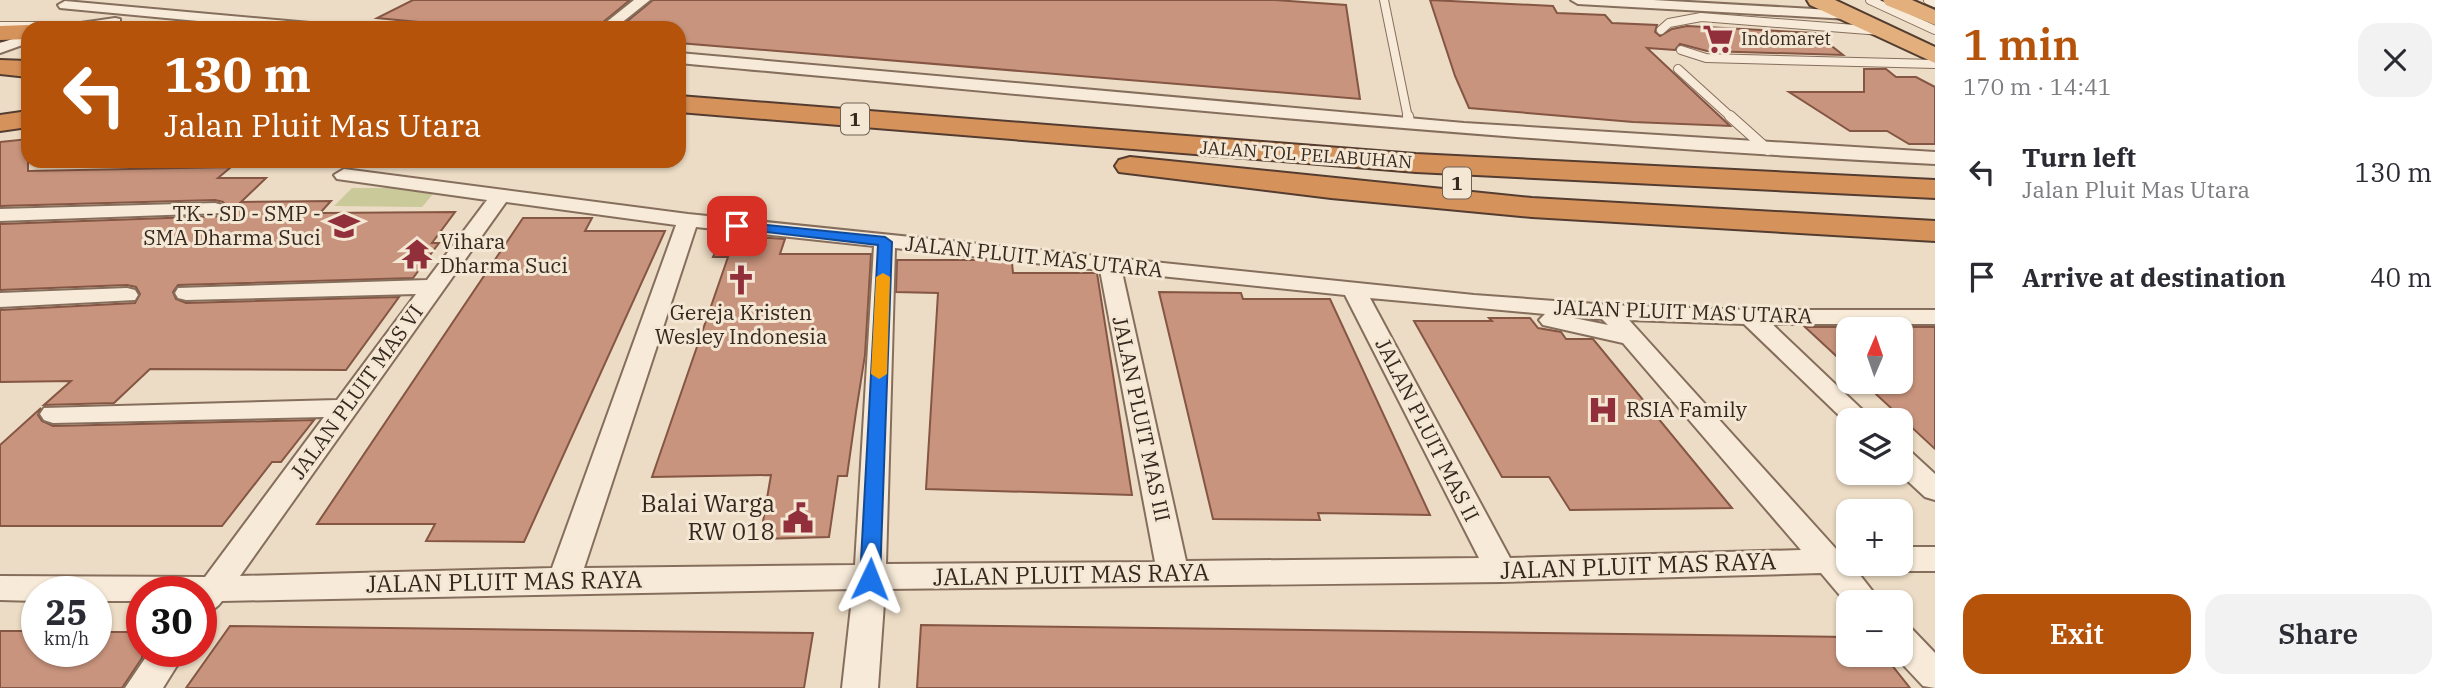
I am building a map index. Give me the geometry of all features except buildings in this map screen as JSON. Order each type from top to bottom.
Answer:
[{"type":"highway","points":[[1894,0],[1935,18]]},
{"type":"highway","points":[[1833,5],[1935,56]]},
{"type":"highway","points":[[0,49],[21,51]]},
{"type":"highway","points":[[0,67],[21,68]]},
{"type":"highway","name":"JALAN TOL PELABUHAN","points":[[686,109],[1416,163],[1935,190]]},
{"type":"highway","name":"JALAN TOL PELABUHAN","points":[[686,110],[979,148],[1587,192],[1935,209]]},
{"type":"highway","points":[[0,123],[21,120]]},
{"type":"highway","points":[[1031,134],[1433,144],[1935,168]]},
{"type":"highway","points":[[979,148],[1345,192],[1615,214],[1935,231]]},
{"type":"street","points":[[615,21],[643,0]]},
{"type":"street","points":[[1578,0],[1706,9],[1762,16],[1833,5]]},
{"type":"street","points":[[1678,0],[1706,9],[1833,5]]},
{"type":"street","points":[[69,2],[143,14],[232,21]]},
{"type":"street","points":[[116,21],[143,14]]},
{"type":"street","points":[[0,49],[21,41]]},
{"type":"street","points":[[686,59],[1409,123],[1768,150],[1935,158]]},
{"type":"street","name":"JALAN PLUIT MAS UTARA","points":[[344,175],[688,220],[1474,302],[1609,312],[1933,319]]},
{"type":"street","name":"JALAN PLUIT MAS VI","points":[[217,583],[500,195]]},
{"type":"street","points":[[0,215],[215,209]]},
{"type":"street","points":[[564,580],[688,220]]},
{"type":"street","points":[[860,688],[870,579],[885,242]]},
{"type":"street","name":"JALAN PLUIT MAS III","points":[[1110,266],[1173,572]]},
{"type":"street","points":[[186,293],[433,287]]},
{"type":"street","name":"JALAN PLUIT MAS II","points":[[1354,290],[1501,570]]},
{"type":"street","points":[[0,300],[127,295]]},
{"type":"street","name":"JALAN PLUIT MAS UTARA","points":[[1474,302],[1632,338]]},
{"type":"street","points":[[1609,312],[1836,560]]},
{"type":"street","points":[[1750,317],[1847,408]]},
{"type":"street","points":[[53,414],[345,408]]},
{"type":"street","points":[[1913,470],[1935,490]]},
{"type":"street","points":[[1913,559],[1935,559]]},
{"type":"street","name":"JALAN PLUIT MAS RAYA","points":[[217,597],[564,580],[870,579],[1173,572],[1501,570],[1836,561]]},
{"type":"street","name":"JALAN PLUIT MAS RAYA","points":[[0,588],[126,593]]},
{"type":"street","points":[[1913,653],[1935,676]]},
{"type":"street","points":[[143,688],[158,667]]},
{"type":"lane","points":[[1384,0],[1409,123]]},
{"type":"lane","points":[[1870,0],[1935,30]]},
{"type":"lane","points":[[1928,0],[1935,3]]},
{"type":"lane","points":[[1833,5],[1935,48]]},
{"type":"lane","points":[[1661,30],[1670,23],[1706,9]]},
{"type":"lane","points":[[1762,16],[1774,31]]},
{"type":"lane","points":[[1762,16],[1885,32]]},
{"type":"lane","points":[[1681,50],[1706,58],[1935,64]]},
{"type":"lane","points":[[1678,69],[1768,150]]},
{"type":"green space","points":[[352,188],[438,188],[422,207],[334,206]]},
{"type":"slow traffic","points":[[879,374],[883,277]]},
{"type":"place","name":"Indomaret","points":[[1718,39]]},
{"type":"place","name":"TK - SD - SMP - SMA Dharma Suci","points":[[344,226]]},
{"type":"place","name":"Vihara Dharma Suci","points":[[417,254]]},
{"type":"place","name":"Gereja Kristen Wesley Indonesia","points":[[741,280]]},
{"type":"place","name":"RSIA Family","points":[[1603,410]]},
{"type":"place","name":"Balai Warga RW 018","points":[[798,518]]},
{"type":"route","points":[[737,226],[885,242],[870,579]]}]
